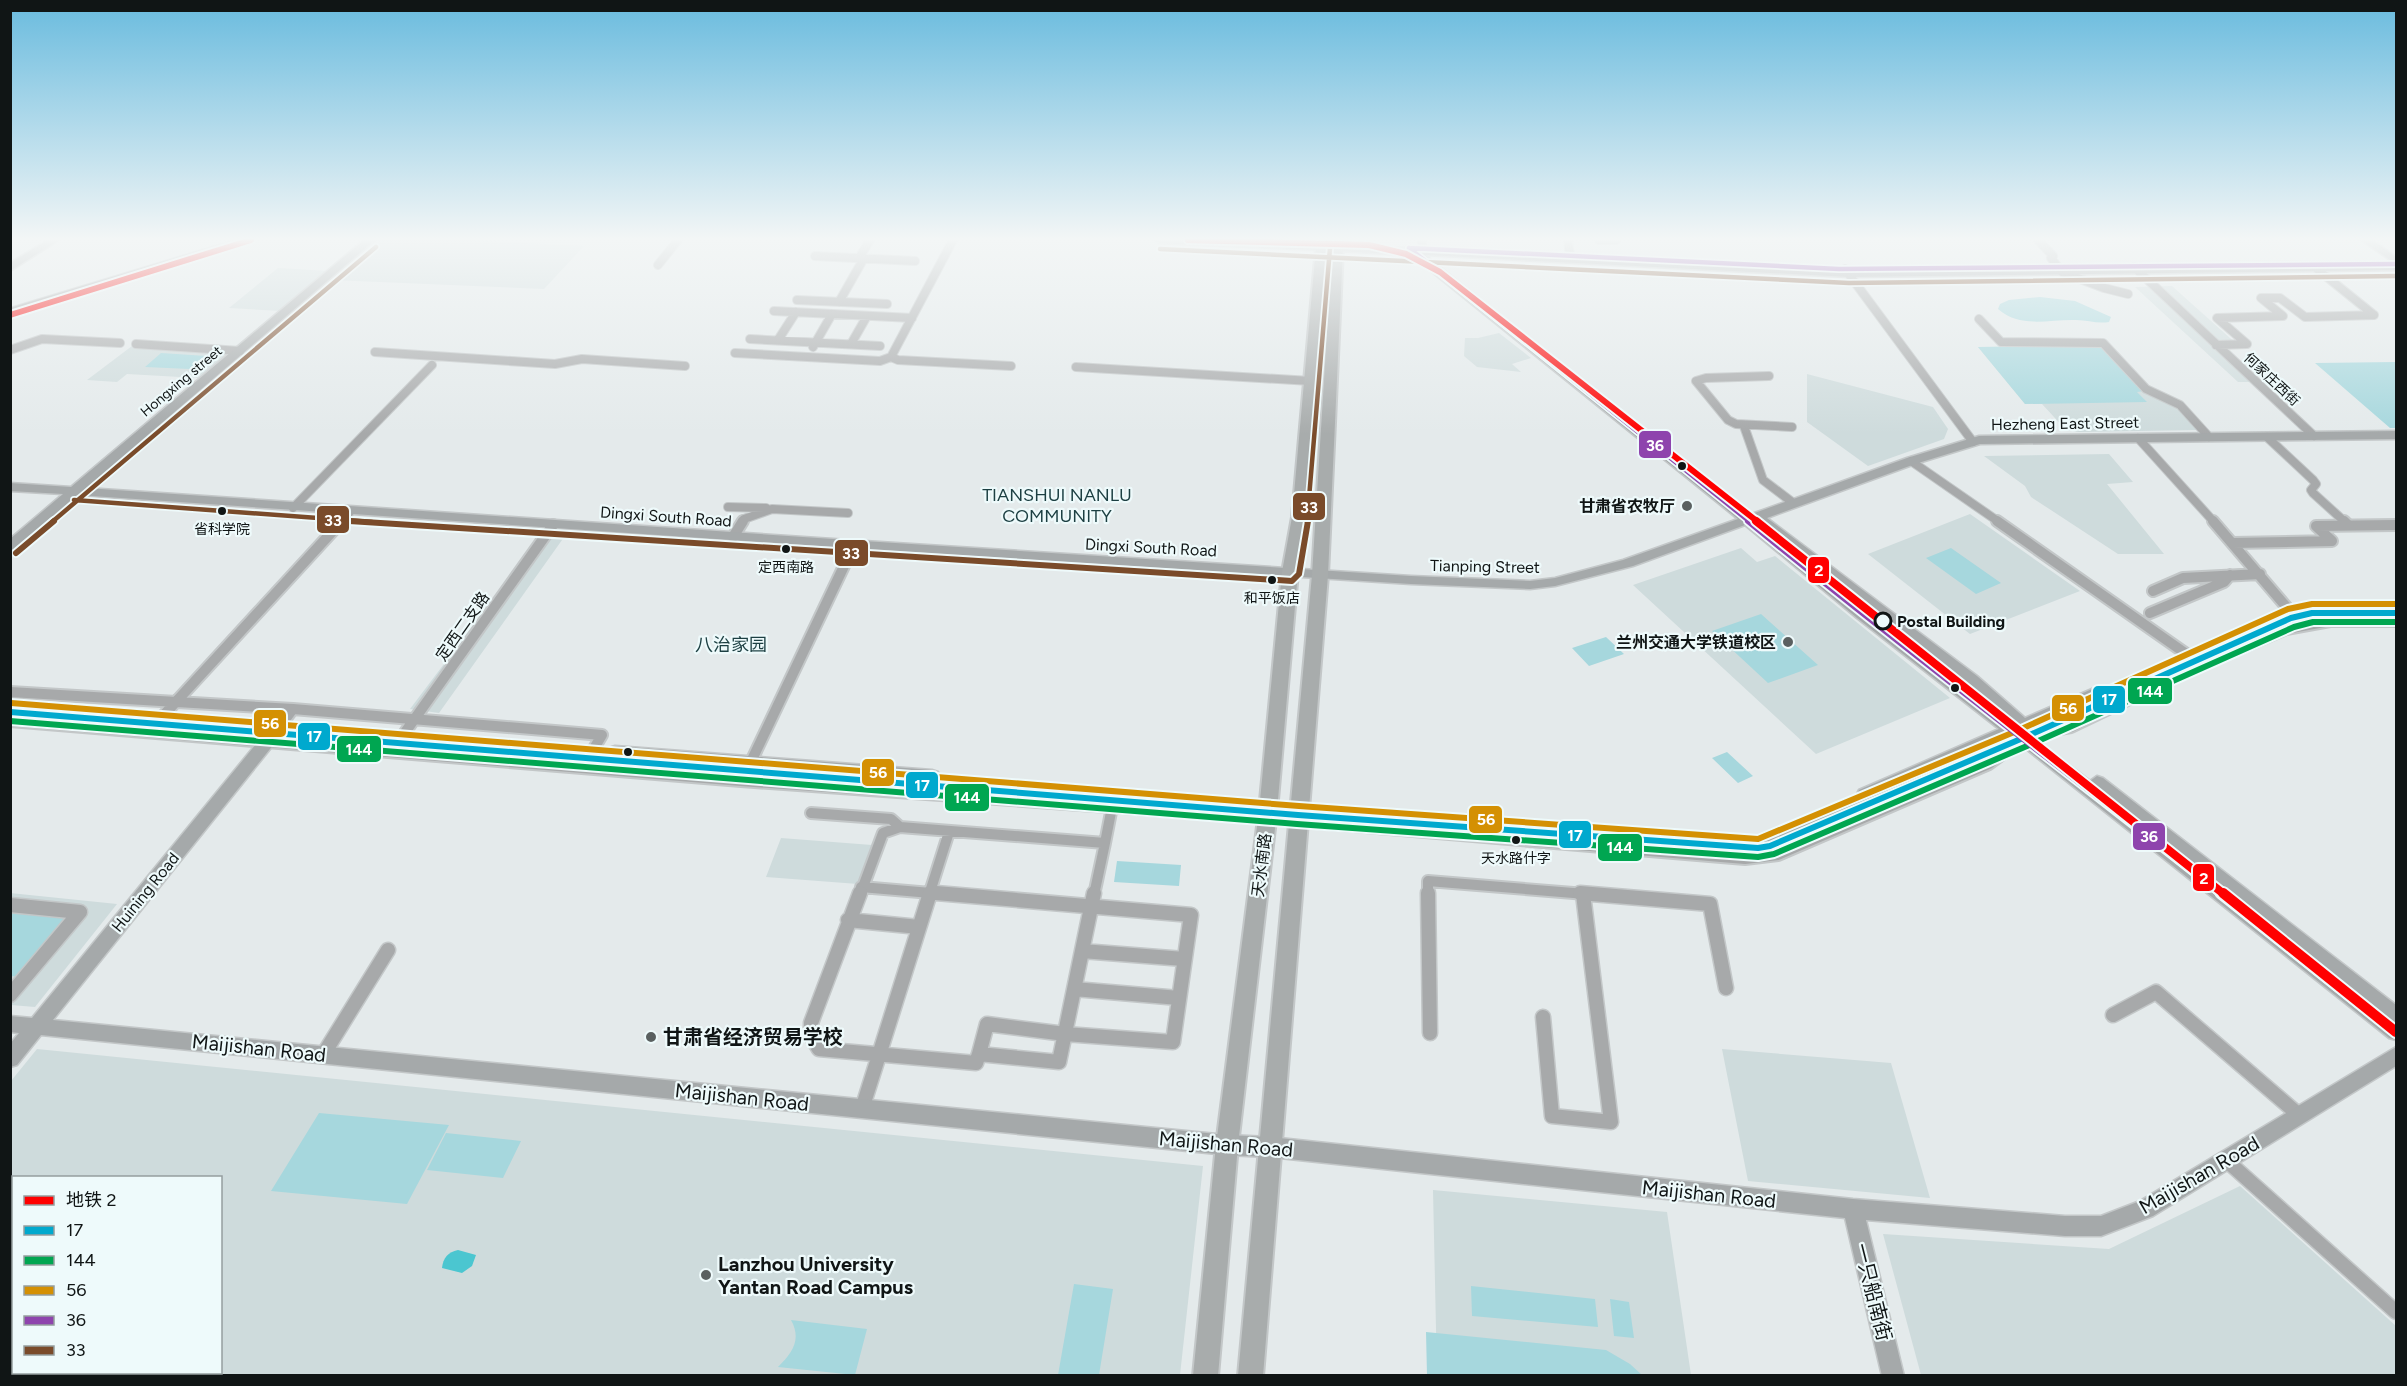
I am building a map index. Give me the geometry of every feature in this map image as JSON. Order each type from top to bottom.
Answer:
[{"type":"main road","name":"Hongxing street","points":[[10,546],[294,305]]},
{"type":"main road","name":"天水南路","points":[[1205,1376],[1227,1145],[1268,807],[1290,572],[1299,517],[1317,305]]},
{"type":"main road","name":"天水南路","points":[[1250,1376],[1320,575],[1336,305]]},
{"type":"main road","points":[[1487,305],[1752,519],[1862,615],[2023,732],[2397,1015]]},
{"type":"main road","name":"Hezheng East Street","points":[[1752,519],[1792,502],[1973,442],[2397,435]]},
{"type":"main road","name":"Dingxi South Road","points":[[10,487],[350,512],[1320,575]]},
{"type":"main road","name":"Tianping Street","points":[[1320,575],[1504,585],[1547,583],[1628,563],[1752,519]]},
{"type":"main road","points":[[2023,732],[2186,653],[2289,610],[2397,607]]},
{"type":"main road","points":[[400,740],[746,771],[1268,807],[1299,812],[1758,848],[1770,846],[2023,732],[2291,618],[2313,613],[2367,618],[2397,613]]},
{"type":"main road","points":[[10,705],[162,717],[272,735]]},
{"type":"main road","points":[[10,712],[272,735],[593,750],[746,771]]},
{"type":"main road","points":[[2023,732],[2068,772],[2261,927],[2397,1032]]},
{"type":"main road","name":"Huining Road","points":[[10,1059],[272,735]]},
{"type":"main road","name":"Maijishan Road","points":[[10,1024],[1227,1145],[1269,1147],[1853,1209],[2065,1226],[2101,1226],[2146,1209],[2397,1056]]},
{"type":"main road","name":"一只船南街","points":[[1853,1209],[1893,1376]]},
{"type":"street","points":[[10,312],[34,305]]},
{"type":"street","points":[[735,353],[880,361],[891,357],[919,305]]},
{"type":"street","points":[[1872,305],[1973,442]]},
{"type":"street","name":"何家庄西街","points":[[2174,305],[2314,436]]},
{"type":"street","points":[[2216,345],[2247,344],[2217,318],[2283,316],[2269,305]]},
{"type":"street","points":[[2288,305],[2304,317],[2374,315],[2361,305]]},
{"type":"street","points":[[774,311],[912,318]]},
{"type":"street","points":[[778,340],[796,312]]},
{"type":"street","points":[[806,357],[832,314]]},
{"type":"street","points":[[851,344],[867,316]]},
{"type":"street","points":[[1979,319],[2001,342],[2103,343],[2146,389],[2180,405],[2209,437]]},
{"type":"street","points":[[10,350],[42,339],[120,343]]},
{"type":"street","points":[[750,339],[880,346]]},
{"type":"street","points":[[136,344],[240,351]]},
{"type":"street","points":[[375,352],[555,364],[582,359],[685,366]]},
{"type":"street","points":[[891,357],[897,360],[1011,366]]},
{"type":"street","points":[[293,508],[432,365]]},
{"type":"street","points":[[1076,367],[1311,381]]},
{"type":"street","points":[[1769,376],[1697,379],[1728,420],[1744,426],[1792,427]]},
{"type":"street","points":[[1744,426],[1763,480],[1792,502]]},
{"type":"street","points":[[2267,436],[2313,480],[2316,484],[2311,490],[2313,494],[2349,525]]},
{"type":"street","points":[[2138,438],[2233,543],[2289,610]]},
{"type":"street","points":[[1911,461],[2186,653]]},
{"type":"street","points":[[728,507],[848,513]]},
{"type":"street","points":[[734,537],[744,519],[772,509]]},
{"type":"street","points":[[162,717],[350,512]]},
{"type":"street","name":"定西二支路","points":[[400,740],[553,525]]},
{"type":"street","points":[[2233,543],[2332,541],[2316,526],[2397,525]]},
{"type":"street","points":[[746,771],[854,545]]},
{"type":"street","points":[[2153,591],[2183,578],[2260,574]]},
{"type":"street","points":[[2150,613],[2224,582],[2230,575]]},
{"type":"street","points":[[2367,618],[2397,621]]},
{"type":"street","points":[[10,692],[293,709],[602,735],[593,750]]},
{"type":"street","points":[[272,735],[293,709]]},
{"type":"street","points":[[10,721],[272,735],[746,771],[1112,807],[1236,816],[1268,807]]},
{"type":"street","points":[[979,1054],[1059,1062],[1112,807]]},
{"type":"street","points":[[811,813],[891,819],[900,827]]},
{"type":"street","points":[[861,887],[1191,915],[1173,1042],[1065,1034],[987,1024],[976,1063],[819,1049],[811,1036],[811,1023],[848,920],[861,887],[883,832],[900,827],[1105,843]]},
{"type":"street","points":[[862,1109],[949,832]]},
{"type":"street","points":[[1430,1033],[1428,881],[1710,904],[1726,988]]},
{"type":"street","points":[[1543,1017],[1552,1116],[1611,1122],[1583,894]]},
{"type":"street","points":[[10,905],[80,912],[10,995]]},
{"type":"street","points":[[848,920],[919,927]]},
{"type":"street","points":[[323,1055],[388,950]]},
{"type":"street","points":[[1082,951],[1184,958]]},
{"type":"street","points":[[1074,989],[1179,998]]},
{"type":"street","points":[[2113,1016],[2156,992],[2299,1115]]},
{"type":"street","points":[[2226,1160],[2397,1312]]},
{"type":"shaded area","points":[[233,305],[289,305],[281,311],[229,308]]},
{"type":"shaded area","points":[[2000,305],[2083,305],[2111,317],[2109,322],[2076,320],[2036,322],[2016,319],[1998,309]]},
{"type":"shaded area","points":[[2154,305],[2193,305],[2240,347],[2216,348],[2253,382],[2238,382]]},
{"type":"shaded area","points":[[1499,333],[1531,358],[1512,364],[1521,372],[1477,367],[1464,356],[1465,338],[1478,338]]},
{"type":"shaded area","points":[[2100,345],[2144,391],[2137,392],[2147,402],[2025,404],[1978,347]]},
{"type":"shaded area","points":[[132,346],[230,352],[198,378],[127,374],[117,382],[87,380]]},
{"type":"shaded area","points":[[1978,347],[2144,391],[2175,406],[2197,430],[2079,432],[2066,430],[2042,404],[2025,404]]},
{"type":"shaded area","points":[[161,353],[206,356],[190,369],[145,367]]},
{"type":"shaded area","points":[[2396,362],[2396,428],[2390,428],[2315,363]]},
{"type":"shaded area","points":[[1807,374],[1933,407],[1948,429],[1944,439],[1868,466],[1807,422]]},
{"type":"shaded area","points":[[2109,454],[2133,482],[2107,484],[2164,554],[2118,554],[2031,497],[2025,486],[1984,456]]},
{"type":"shaded area","points":[[1970,514],[2080,591],[1970,634],[1868,554]]},
{"type":"shaded area","points":[[544,531],[567,533],[439,713],[410,709]]},
{"type":"shaded area","name":"兰州交通大学铁道校区","points":[[1741,548],[1757,562],[1775,556],[1950,698],[1816,754],[1633,585]]},
{"type":"shaded area","points":[[1951,548],[2001,583],[1976,594],[1926,558]]},
{"type":"shaded area","points":[[1761,614],[1818,665],[1768,683],[1712,631]]},
{"type":"shaded area","points":[[1606,637],[1624,654],[1589,666],[1572,648]]},
{"type":"shaded area","points":[[1727,752],[1753,776],[1738,783],[1712,758]]},
{"type":"shaded area","points":[[781,838],[872,845],[858,884],[766,877]]},
{"type":"shaded area","points":[[1117,861],[1181,865],[1179,886],[1114,882]]},
{"type":"shaded area","points":[[10,893],[117,904],[35,1007],[11,1005]]},
{"type":"shaded area","points":[[10,911],[72,917],[21,977],[11,976]]},
{"type":"shaded area","name":"Lanzhou University Yantan Road Campus","points":[[37,1049],[1203,1166],[1180,1375],[11,1376],[11,1081]]},
{"type":"shaded area","points":[[1722,1049],[1891,1063],[1930,1198],[1748,1181]]},
{"type":"shaded area","points":[[319,1113],[449,1125],[407,1204],[271,1191]]},
{"type":"shaded area","points":[[446,1133],[521,1141],[503,1178],[427,1170]]},
{"type":"shaded area","points":[[2240,1186],[2396,1326],[2396,1375],[1921,1375],[1883,1234],[2109,1249]]},
{"type":"shaded area","points":[[1433,1190],[1667,1212],[1691,1375],[1437,1375]]},
{"type":"shaded area","points":[[1074,1284],[1113,1289],[1099,1375],[1058,1375]]},
{"type":"shaded area","points":[[1471,1286],[1595,1299],[1598,1327],[1472,1316]]},
{"type":"shaded area","points":[[1610,1299],[1629,1302],[1634,1338],[1614,1336]]},
{"type":"shaded area","points":[[791,1320],[867,1329],[855,1375],[778,1367],[794,1346],[796,1334]]},
{"type":"shaded area","points":[[1426,1332],[1606,1350],[1630,1364],[1642,1375],[1427,1375]]},
{"type":"shaded area","points":[[10,1357],[12,1357],[12,1374],[119,1374],[118,1376],[11,1375]]},
{"type":"water","points":[[458,1250],[476,1255],[472,1266],[462,1273],[442,1268],[447,1256]]},
{"type":"metro line","name":"2","points":[[10,315],[43,305]]},
{"type":"metro line","name":"2","points":[[1482,305],[1882,620],[2396,1032]]},
{"type":"transit line","name":"33","points":[[16,553],[308,305]]},
{"type":"transit line","name":"33","points":[[74,500],[349,521],[1292,581],[1299,574],[1308,518],[1325,305]]},
{"type":"transit line","name":"36","points":[[1480,305],[1683,467],[1862,615],[1973,702],[2068,772],[2396,1032]]},
{"type":"transit line","name":"56","points":[[11,703],[1299,806],[1758,839],[2019,730],[2288,609],[2312,604],[2396,604]]},
{"type":"transit line","name":"17","points":[[10,712],[1298,815],[1758,848],[1770,846],[2023,738],[2291,618],[2312,613],[2396,613]]},
{"type":"transit line","name":"144","points":[[10,721],[1297,824],[1758,857],[1774,854],[2027,746],[2294,627],[2313,622],[2396,622]]},
{"type":"place","name":"甘肃省农牧厅","points":[[1687,506]]},
{"type":"place","name":"省科学院","points":[[222,511]]},
{"type":"place","name":"定西南路","points":[[786,549]]},
{"type":"place","name":"和平饭店","points":[[1272,580]]},
{"type":"place","name":"Postal Building","points":[[1883,621]]},
{"type":"place","name":"兰州交通大学铁道校区","points":[[1788,642]]},
{"type":"place","name":"天水路什字","points":[[1516,840]]},
{"type":"place","name":"甘肃省经济贸易学校","points":[[651,1037]]},
{"type":"place","name":"Lanzhou University Yantan Road Campus","points":[[706,1275]]},
{"type":"district","name":"TIANSHUI NANLU COMMUNITY","points":[[1057,505]]},
{"type":"district","name":"八治家园","points":[[731,645]]}]
